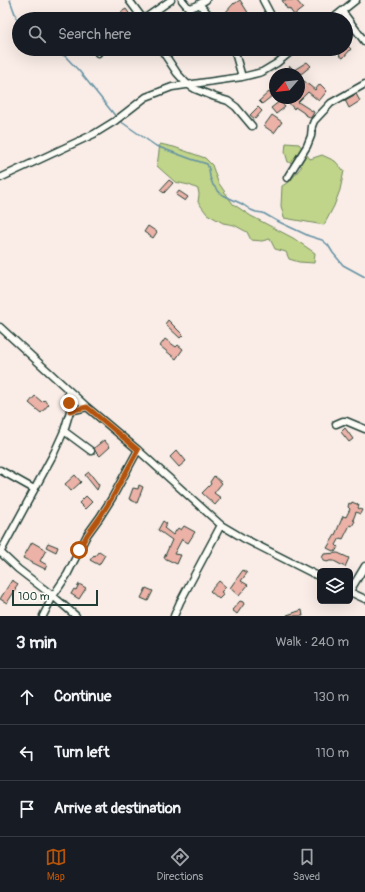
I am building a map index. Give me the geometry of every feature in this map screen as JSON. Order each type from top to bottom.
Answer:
[{"type":"street","points":[[129,0],[138,12]]},
{"type":"street","points":[[154,12],[171,0]]},
{"type":"street","points":[[182,0],[189,8],[206,0]]},
{"type":"street","points":[[263,0],[269,12]]},
{"type":"street","points":[[342,11],[356,0]]},
{"type":"street","points":[[199,4],[206,12]]},
{"type":"street","points":[[353,26],[365,42]]},
{"type":"street","points":[[166,56],[177,73],[187,84],[195,89],[228,101],[236,107],[252,126]]},
{"type":"street","points":[[236,56],[242,77]]},
{"type":"street","points":[[0,178],[94,134],[146,97],[172,87],[242,77],[262,72],[286,56]]},
{"type":"street","points":[[287,178],[307,146],[314,121],[331,103],[365,84]]},
{"type":"street","points":[[0,327],[68,390],[138,450],[221,525],[242,538],[317,576]]},
{"type":"street","points":[[68,390],[70,411],[64,431],[54,453],[0,552],[18,569],[76,616]]},
{"type":"street","points":[[70,411],[87,407]]},
{"type":"street","points":[[336,424],[346,421],[365,429]]},
{"type":"street","points":[[64,431],[91,451]]},
{"type":"street","points":[[43,616],[53,596],[67,575],[87,535],[112,498],[138,450]]},
{"type":"street","points":[[0,470],[34,489]]},
{"type":"street","points":[[174,616],[221,525]]},
{"type":"street","points":[[353,586],[365,566]]},
{"type":"street","points":[[353,593],[365,599]]},
{"type":"green space","points":[[286,143],[299,144],[310,159],[322,155],[335,161],[344,171],[340,190],[324,225],[284,218],[281,206],[282,186],[290,181],[302,166],[288,162],[285,152]]},
{"type":"green space","points":[[160,144],[174,147],[205,158],[212,165],[218,182],[233,204],[251,216],[293,238],[315,253],[314,263],[299,262],[289,259],[286,252],[275,249],[270,239],[262,241],[251,240],[247,232],[234,225],[223,223],[207,214],[198,202],[198,189],[189,185],[175,182],[157,166]]},
{"type":"building","points":[[240,0],[248,12],[226,12]]},
{"type":"building","points":[[282,0],[296,0],[303,8],[298,12],[292,12],[289,8],[287,9]]},
{"type":"building","points":[[126,9],[128,12],[121,12]]},
{"type":"building","points":[[307,62],[311,66],[305,71],[305,68],[297,68]]},
{"type":"building","points":[[305,82],[315,90],[320,84],[327,91],[319,101],[308,92],[305,95]]},
{"type":"building","points":[[269,92],[269,98],[262,104],[259,101]]},
{"type":"building","points":[[356,94],[360,101],[349,108],[345,100]]},
{"type":"building","points":[[276,104],[282,104],[285,107],[276,114],[271,108]]},
{"type":"building","points":[[290,104],[301,104],[314,112],[311,118],[295,107],[294,109]]},
{"type":"building","points":[[258,107],[262,111],[255,119],[250,115]]},
{"type":"building","points":[[272,115],[282,122],[274,133],[264,126]]},
{"type":"building","points":[[169,180],[173,183],[164,193],[160,190]]},
{"type":"building","points":[[179,191],[188,197],[185,201],[176,195]]},
{"type":"building","points":[[148,226],[157,232],[153,238],[144,232]]},
{"type":"building","points":[[168,320],[183,335],[180,338],[165,324]]},
{"type":"building","points":[[165,339],[176,347],[178,345],[183,349],[176,359],[160,346]]},
{"type":"building","points":[[35,396],[42,402],[44,400],[49,404],[41,413],[29,403]]},
{"type":"building","points":[[345,428],[353,439],[349,442],[341,432]]},
{"type":"building","points":[[104,440],[110,447],[100,456],[94,448]]},
{"type":"building","points":[[177,450],[186,461],[179,467],[170,457]]},
{"type":"building","points":[[89,472],[99,485],[97,490],[85,475]]},
{"type":"building","points":[[75,475],[81,482],[71,491],[65,484]]},
{"type":"building","points":[[214,476],[222,483],[214,493],[221,498],[215,505],[202,493],[211,484],[210,482]]},
{"type":"building","points":[[139,485],[143,487],[137,503],[129,499],[133,488],[138,489]]},
{"type":"building","points":[[86,496],[92,502],[85,509],[79,503]]},
{"type":"building","points":[[352,502],[359,505],[358,508],[362,510],[360,514],[356,512],[353,520],[355,521],[352,526],[350,525],[343,539],[340,538],[336,545],[338,547],[335,552],[327,548],[335,535],[343,516],[346,517],[350,509],[348,507],[349,503],[351,504]]},
{"type":"building","points":[[163,521],[167,524],[164,528],[173,535],[178,528],[181,530],[184,526],[195,532],[188,543],[182,539],[174,554],[181,555],[177,564],[164,558],[172,540],[158,530]]},
{"type":"building","points":[[32,542],[46,550],[40,561],[47,565],[45,569],[23,558]]},
{"type":"building","points":[[48,543],[58,547],[56,552],[46,547]]},
{"type":"building","points":[[99,551],[105,555],[99,565],[90,560]]},
{"type":"building","points":[[338,553],[349,558],[345,567],[334,561],[324,561],[322,558],[324,554]]},
{"type":"building","points":[[243,570],[247,573],[241,581],[248,585],[239,596],[230,588]]},
{"type":"building","points":[[12,580],[18,584],[7,603],[0,599]]},
{"type":"building","points":[[219,581],[226,587],[221,592],[224,594],[219,599],[210,591]]},
{"type":"building","points":[[79,584],[86,588],[79,599],[71,594],[74,589],[76,590]]},
{"type":"building","points":[[146,588],[153,591],[148,601],[141,598]]},
{"type":"building","points":[[240,601],[244,604],[237,614],[232,610]]},
{"type":"building","points":[[302,610],[303,616],[287,616],[287,615]]},
{"type":"waterway","points":[[10,0],[14,12]]},
{"type":"waterway","points":[[65,56],[80,72],[117,118]]},
{"type":"waterway","points":[[120,121],[156,146],[207,164],[213,185],[221,194],[251,210],[263,213],[309,236],[322,240],[328,245],[343,265],[365,277]]},
{"type":"route","points":[[69,403],[70,411],[87,407],[138,450],[112,498],[87,535],[79,550]]}]
